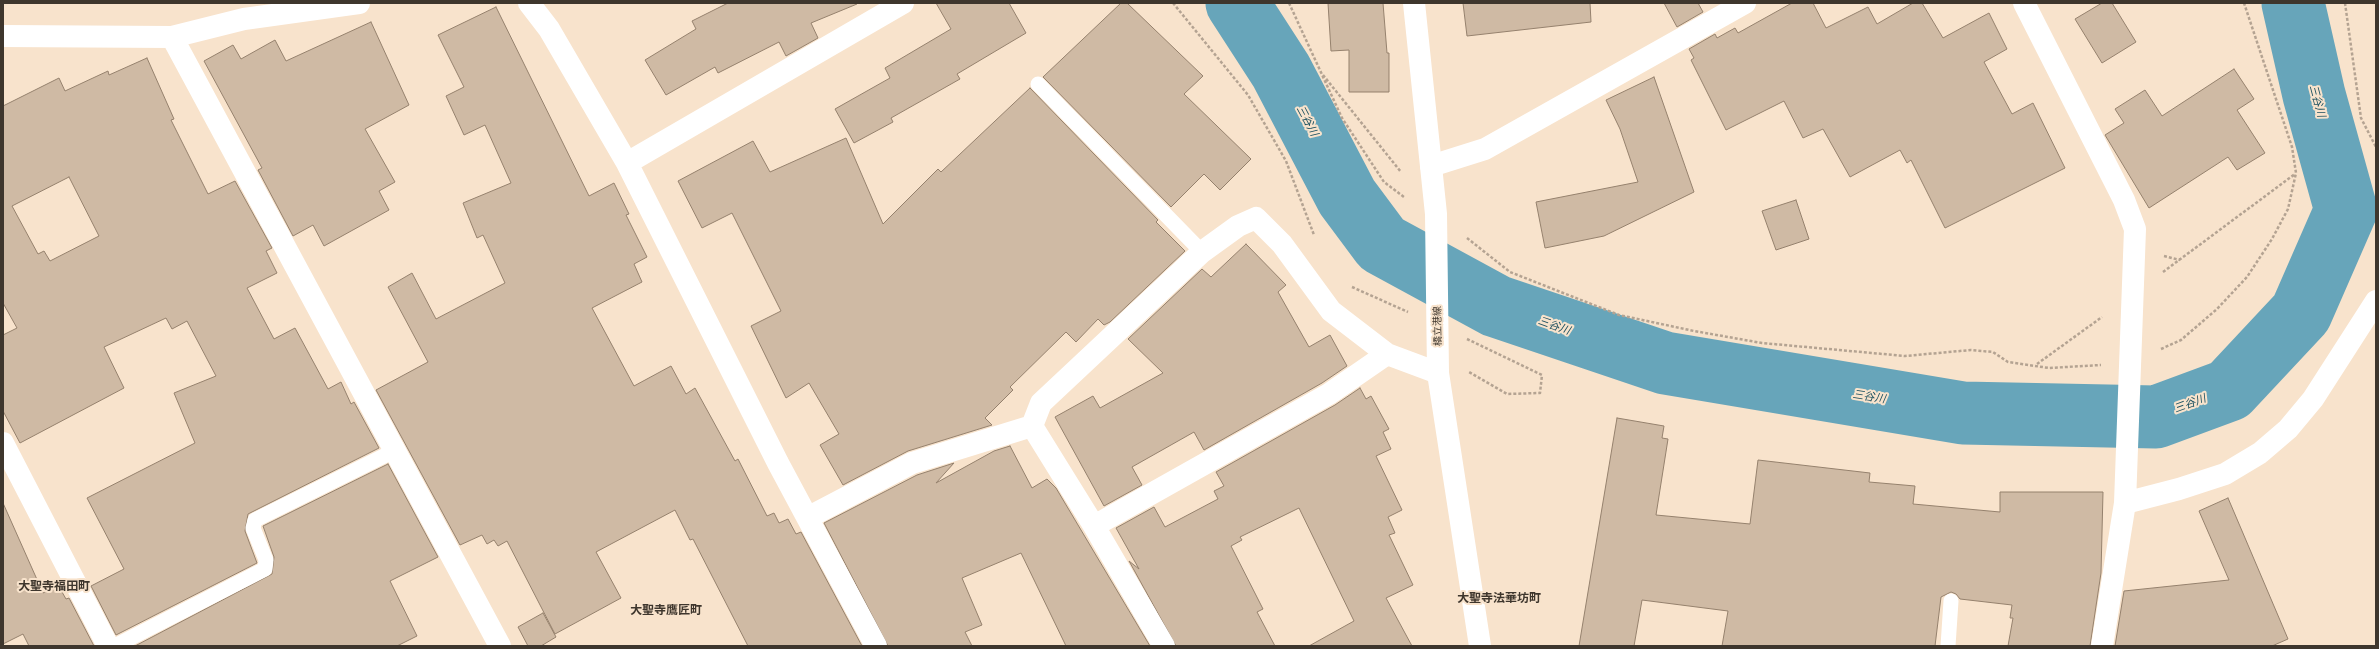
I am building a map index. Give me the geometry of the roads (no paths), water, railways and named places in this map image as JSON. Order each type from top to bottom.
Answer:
[{"type":"street","points":[[3,36],[172,36],[244,19],[359,3]]},
{"type":"street","points":[[529,3],[549,29],[627,163],[778,463],[809,518],[876,646]]},
{"type":"street","points":[[627,163],[903,3]]},
{"type":"street","name":"橋立港線","points":[[1414,3],[1435,205],[1438,373],[1480,646]]},
{"type":"street","points":[[1431,166],[1485,149],[1745,3]]},
{"type":"street","points":[[2024,3],[2124,200],[2135,229],[2125,493],[2102,646]]},
{"type":"street","points":[[172,36],[396,450],[500,646]]},
{"type":"street","points":[[1032,426],[1041,403],[1202,252],[1238,226],[1256,218],[1282,244],[1331,311],[1387,354],[1438,373]]},
{"type":"street","points":[[2125,493],[2179,489],[2226,474],[2260,453],[2288,429],[2313,399],[2376,301]]},
{"type":"street","points":[[1094,526],[1329,394],[1387,354]]},
{"type":"street","points":[[809,518],[912,463],[1032,426]]},
{"type":"street","points":[[1032,426],[1094,526],[1164,646]]},
{"type":"street","points":[[3,443],[108,646]]},
{"type":"lane","points":[[1038,84],[1202,252]]},
{"type":"lane","points":[[115,646],[265,569],[266,560],[253,528],[255,520],[396,450]]},
{"type":"lane","points":[[1948,646],[1951,601]]},
{"type":"waterway","name":"三谷川","points":[[1237,3],[1281,71],[1347,197],[1382,244],[1496,306],[1665,363],[1963,413],[2156,417],[2229,390],[2301,313],[2346,210],[2314,95],[2293,3]]},
{"type":"district","name":"大聖寺福田町","points":[[54,587]]},
{"type":"district","name":"大聖寺法華坊町","points":[[1499,599]]},
{"type":"district","name":"大聖寺鷹匠町","points":[[666,611]]}]
